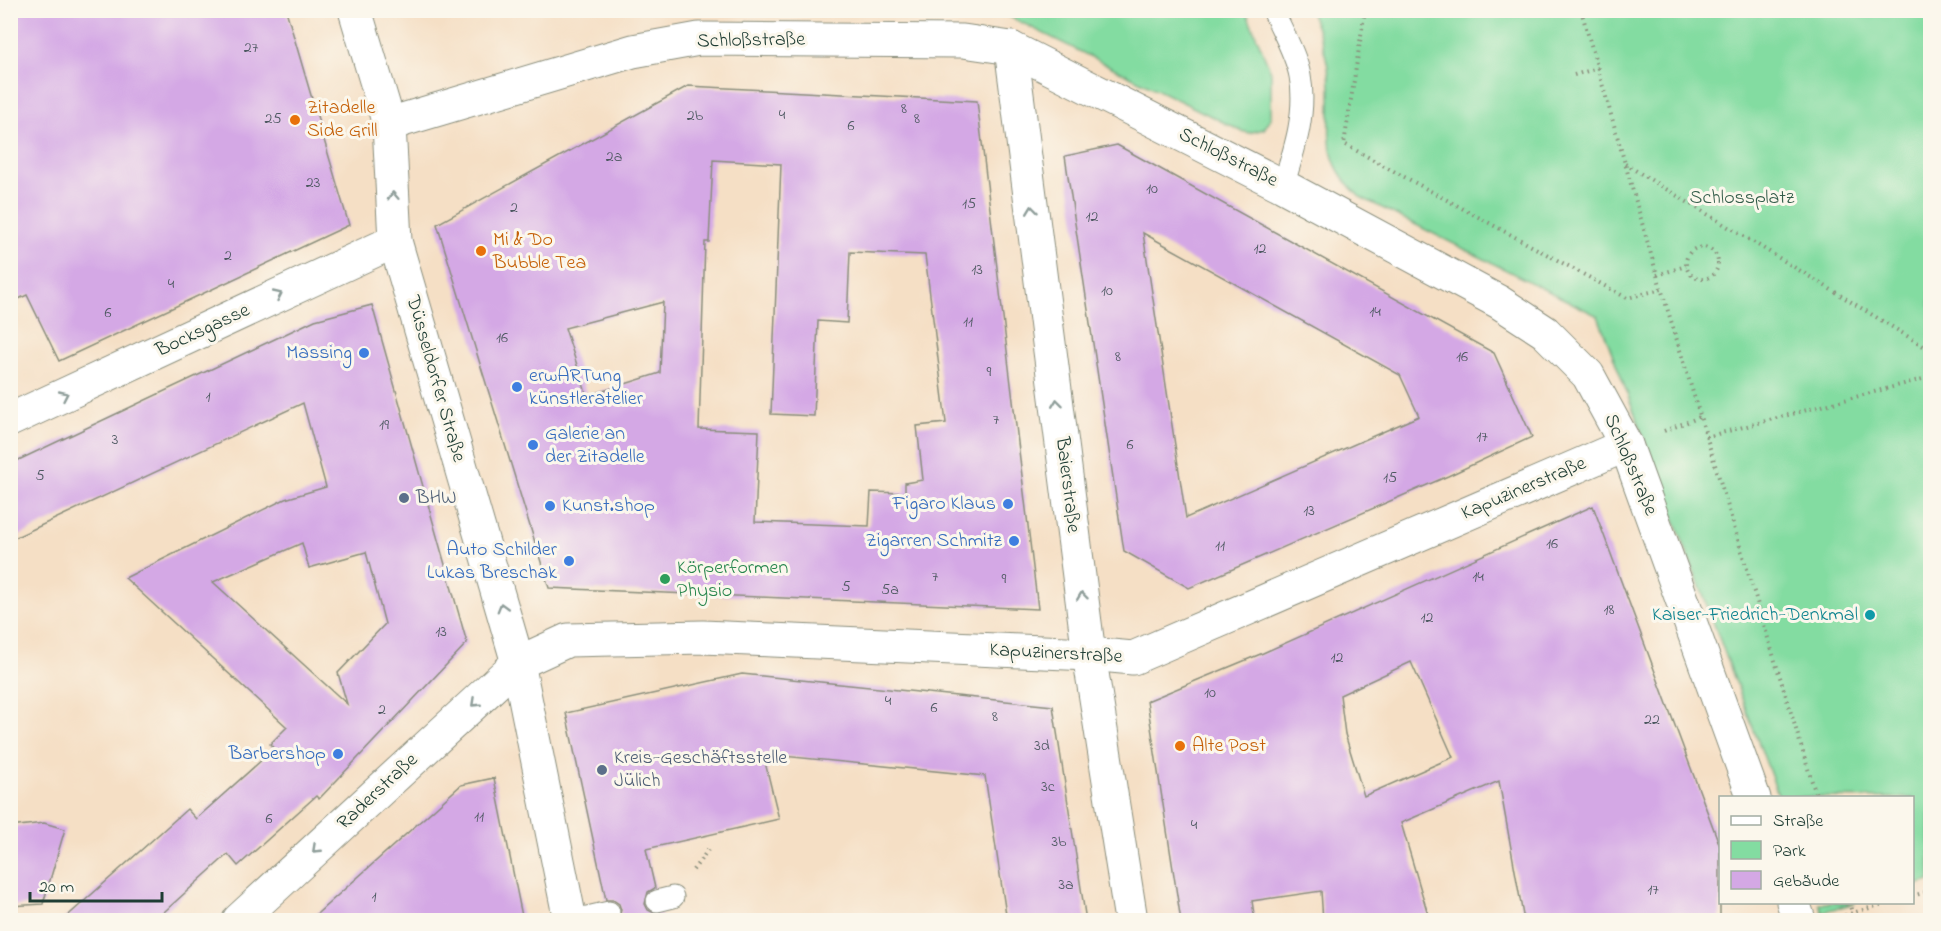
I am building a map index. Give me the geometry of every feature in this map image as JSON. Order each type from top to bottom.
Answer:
[{"type":"street","name":"Düsseldorfer Straße","points":[[355,10],[388,124],[395,241],[518,663],[572,921]]},
{"type":"street","name":"Schloßstraße","points":[[388,124],[633,51],[699,39],[963,41],[1011,48],[1283,186],[1499,302],[1545,332],[1588,375],[1626,445],[1753,796]]},
{"type":"street","name":"Baierstraße","points":[[1011,48],[1089,654],[1131,921]]},
{"type":"street","name":"Bocksgasse","points":[[10,420],[395,241]]},
{"type":"street","name":"Kapuzinerstraße","points":[[518,663],[568,640],[703,637],[1089,654],[1133,658],[1626,445]]},
{"type":"street","name":"Raderstraße","points":[[238,921],[518,663]]},
{"type":"street","points":[[1793,904],[1799,921]]},
{"type":"lane","points":[[1273,10],[1300,75],[1301,111],[1297,143],[1283,186]]},
{"type":"lane","points":[[572,921],[609,912]]},
{"type":"path","points":[[1365,10],[1344,144],[1627,298],[1662,289]]},
{"type":"path","points":[[1581,10],[1657,275],[1815,796]]},
{"type":"path","points":[[1574,75],[1598,68]]},
{"type":"path","points":[[1624,164],[1930,350]]},
{"type":"path","points":[[1701,247],[1707,247],[1716,253],[1719,263],[1712,277],[1701,280],[1691,275],[1686,266],[1691,251],[1701,247]]},
{"type":"path","points":[[1657,275],[1686,266]]},
{"type":"path","points":[[1706,437],[1930,377]]},
{"type":"path","points":[[691,872],[708,850]]},
{"type":"path","points":[[1914,895],[1930,891]]},
{"type":"path","points":[[1849,904],[1852,913],[1886,904]]},
{"type":"green space","points":[[998,11],[1246,11],[1271,72],[1271,118],[1264,129],[1249,133]]},
{"type":"green space","name":"Schlossplatz","points":[[1310,11],[1930,11],[1930,881],[1914,886],[1914,796],[1779,796],[1598,316],[1360,197],[1338,170],[1333,158],[1330,146],[1328,66]]},
{"type":"green space","points":[[1819,904],[1851,904],[1822,912]]},
{"type":"building","points":[[10,10],[286,10],[349,225],[59,361],[27,295],[10,303]]},
{"type":"building","points":[[688,86],[977,101],[1038,609],[549,588],[437,224]],"holes":[[[713,160],[781,164],[771,414],[814,416],[818,321],[847,323],[850,252],[925,255],[946,423],[917,426],[923,480],[905,483],[905,493],[871,492],[869,526],[755,522],[759,431],[699,429],[705,242],[709,242]],[[663,302],[660,373],[587,396],[565,328]]]},
{"type":"building","points":[[1117,145],[1494,353],[1532,437],[1448,476],[1189,588],[1124,551],[1065,156]],"holes":[[[1143,233],[1400,375],[1419,416],[1186,518]]]},
{"type":"building","points":[[372,305],[467,643],[319,799],[316,796],[238,866],[228,854],[154,921],[62,921],[187,809],[196,819],[274,749],[270,744],[287,727],[125,578],[285,499],[326,487],[303,403],[10,540],[10,464],[315,320]],"holes":[[[302,543],[309,568],[366,552],[385,624],[338,673],[347,704],[213,582]]]},
{"type":"building","points":[[1593,506],[1719,843],[1720,921],[1524,921],[1499,781],[1401,823],[1430,921],[1323,921],[1321,891],[1252,901],[1255,921],[1181,921],[1147,701],[1263,653]],"holes":[[[1411,662],[1453,757],[1364,796],[1345,734],[1340,695]]]},
{"type":"building","points":[[742,674],[1053,706],[1086,921],[1007,921],[985,776],[763,754],[779,819],[646,849],[655,888],[648,892],[645,904],[648,910],[660,913],[662,921],[618,921],[621,910],[619,904],[613,900],[606,900],[566,713]]},
{"type":"building","points":[[494,778],[523,921],[309,921],[461,785]]},
{"type":"building","points":[[44,823],[65,829],[43,904],[10,906],[10,827]]},
{"type":"place","name":"Zitadelle Side Grill","points":[[295,120]]},
{"type":"place","name":"Mi & Do Bubble Tea","points":[[481,251]]},
{"type":"place","name":"Massing","points":[[364,353]]},
{"type":"place","name":"erwARTung künstleratelier","points":[[517,387]]},
{"type":"place","name":"Galerie an der Zitadelle","points":[[533,445]]},
{"type":"place","name":"BHW","points":[[404,498]]},
{"type":"place","name":"Figaro Klaus","points":[[1008,504]]},
{"type":"place","name":"Kunst.shop","points":[[550,506]]},
{"type":"place","name":"Zigarren Schmitz","points":[[1014,541]]},
{"type":"place","name":"Auto Schilder Lukas Breschak","points":[[569,561]]},
{"type":"place","name":"Körperformen Physio","points":[[665,579]]},
{"type":"place","name":"Kaiser-Friedrich-Denkmal","points":[[1870,615]]},
{"type":"place","name":"Alte Post","points":[[1180,746]]},
{"type":"place","name":"Barbershop","points":[[338,754]]},
{"type":"place","name":"Kreis-Geschäftsstelle Jülich","points":[[602,770]]}]
